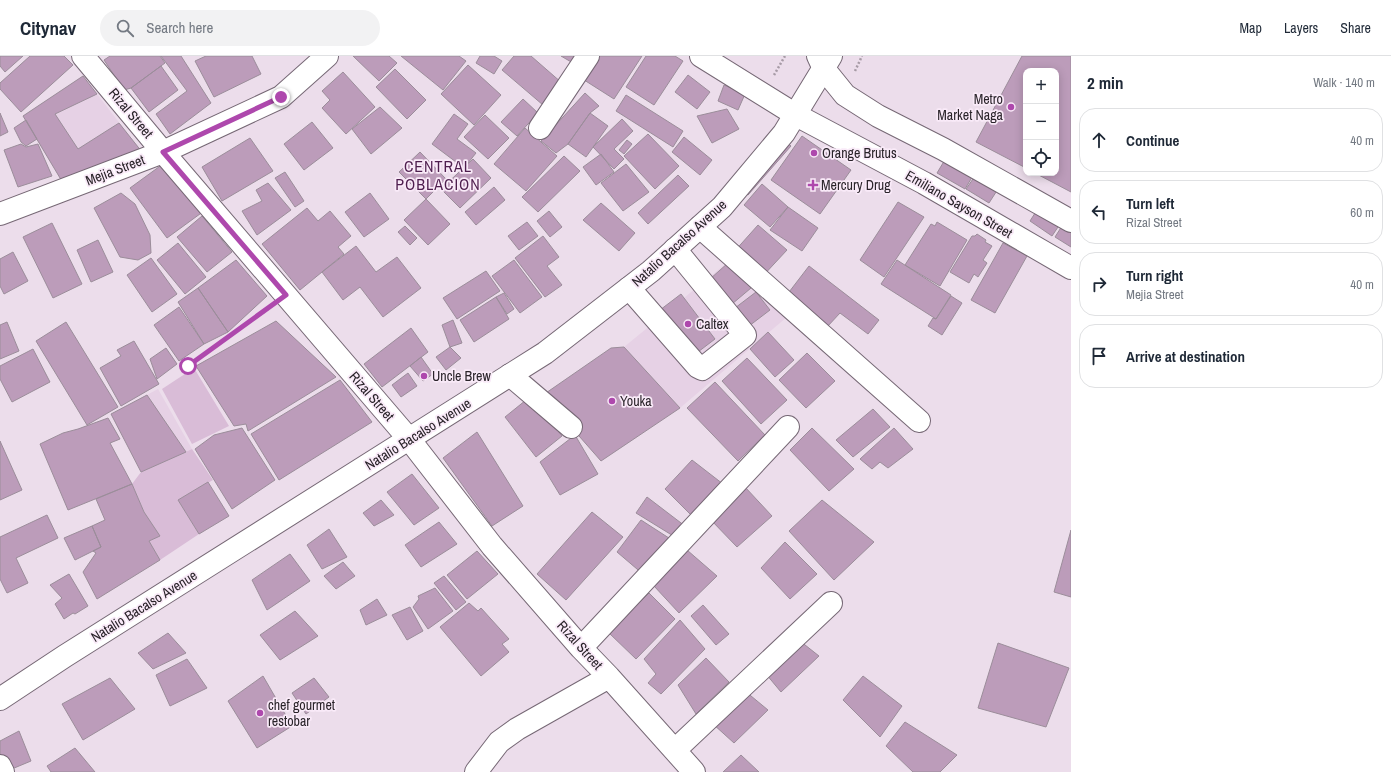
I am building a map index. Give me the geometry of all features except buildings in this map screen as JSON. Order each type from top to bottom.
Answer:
[{"type":"main road","name":"Rizal Street","points":[[83,56],[163,152],[409,439],[492,546],[581,648],[694,772]]},
{"type":"main road","name":"Mejia Street","points":[[0,214],[163,152],[281,97],[327,56]]},
{"type":"main road","points":[[540,128],[588,56]]},
{"type":"main road","name":"Emiliano Sayson Street","points":[[701,56],[796,115],[924,183],[1071,268]]},
{"type":"main road","points":[[824,60],[845,95],[878,116],[943,149],[1071,221]]},
{"type":"main road","name":"Natalio Bacalso Avenue","points":[[0,699],[65,656],[545,353],[651,271],[722,207],[784,133],[796,115],[824,60]]},
{"type":"main road","points":[[700,227],[919,421]]},
{"type":"main road","points":[[629,288],[698,367],[702,369],[745,335],[676,249]]},
{"type":"main road","points":[[510,375],[571,427]]},
{"type":"main road","points":[[581,648],[788,427]]},
{"type":"main road","points":[[675,750],[831,603]]},
{"type":"main road","points":[[476,772],[499,742],[517,729],[609,677]]},
{"type":"main road","points":[[0,766],[3,772]]},
{"type":"path","points":[[188,366],[286,295]]},
{"type":"shaded area","points":[[83,76],[142,152],[63,183],[23,116]]},
{"type":"shaded area","points":[[729,261],[787,317],[680,408],[624,347]]},
{"type":"shaded area","points":[[194,368],[229,426],[192,444],[162,389]]},
{"type":"shaded area","points":[[158,389],[192,449],[141,472],[111,414]]},
{"type":"shaded area","points":[[192,449],[213,480],[178,500],[199,534],[160,560],[149,541],[160,536],[144,512],[132,484],[141,472]]},
{"type":"place","name":"Metro Market Naga","points":[[1011,107]]},
{"type":"place","name":"Orange Brutus","points":[[814,153]]},
{"type":"place","name":"Mercury Drug","points":[[813,185]]},
{"type":"place","name":"Caltex","points":[[688,324]]},
{"type":"place","name":"Uncle Brew","points":[[424,376]]},
{"type":"place","name":"Youka","points":[[612,401]]},
{"type":"place","name":"chef gourmet restobar","points":[[260,713]]},
{"type":"district","name":"CENTRAL POBLACION","points":[[438,175]]},
{"type":"route","points":[[188,366],[266,311],[286,295],[163,152],[281,97]]}]
